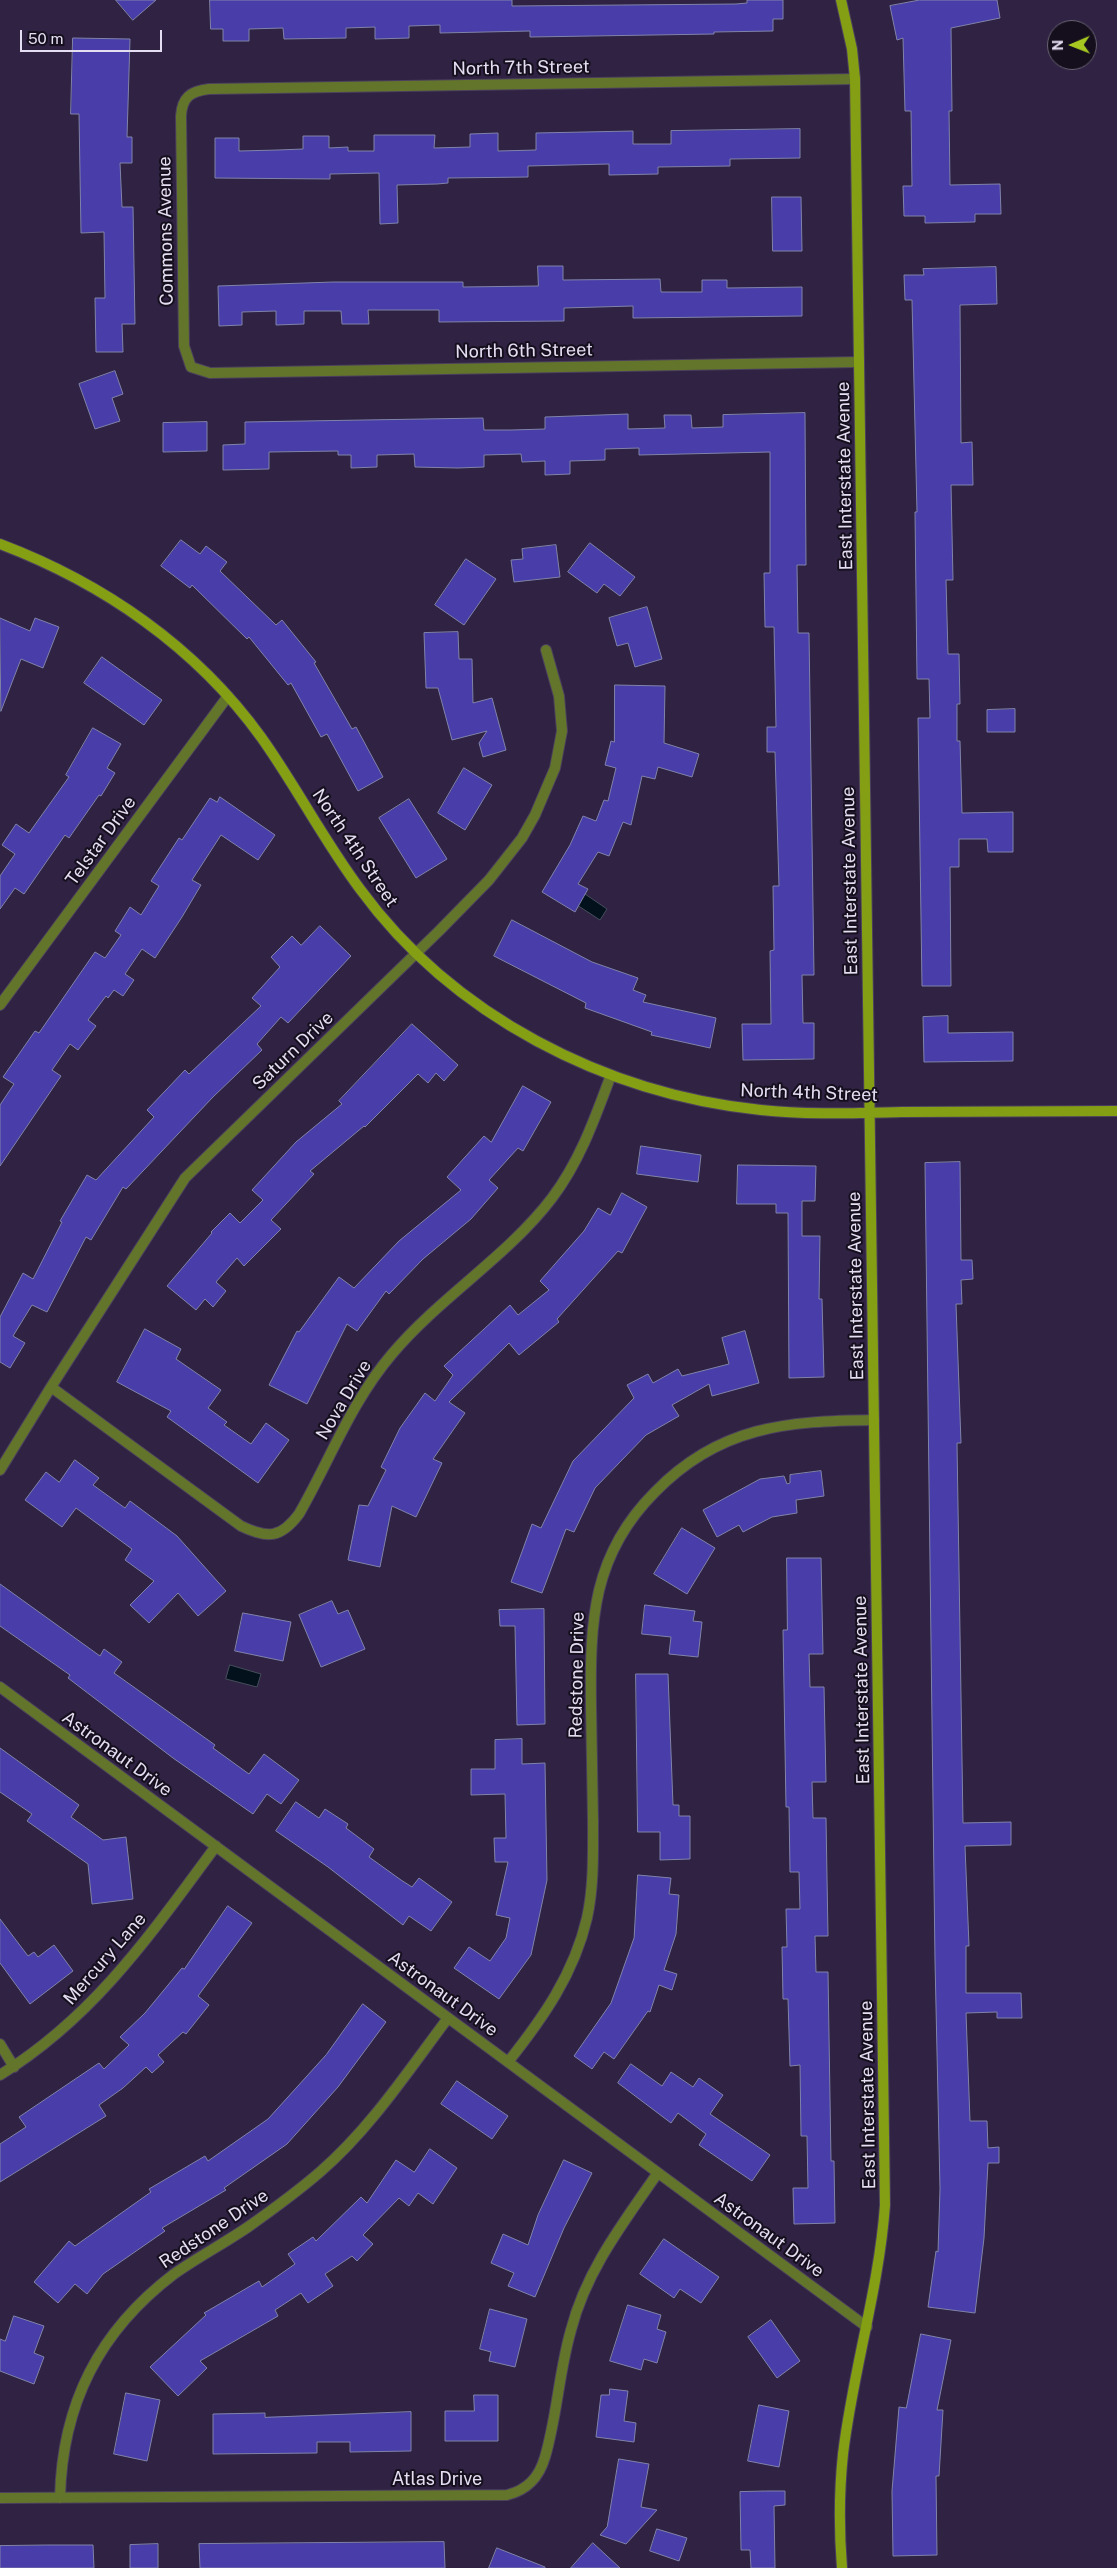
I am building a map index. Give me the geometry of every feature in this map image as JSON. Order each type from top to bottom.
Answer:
[{"type":"street","name":"East Interstate Avenue","points":[[841,0],[852,49],[855,79],[885,2205],[882,2247],[847,2428],[841,2474],[839,2516],[842,2568]]},
{"type":"street","name":"North 7th Street","points":[[188,95],[210,89],[855,79]]},
{"type":"street","name":"Commons Avenue","points":[[188,95],[184,101],[181,116],[184,346],[191,367]]},
{"type":"street","name":"North 6th Street","points":[[191,367],[210,373],[859,362]]},
{"type":"street","name":"North 4th Street","points":[[0,544],[60,568],[128,608],[158,630],[228,696],[261,737],[356,884],[394,932],[416,954],[464,994],[520,1032],[611,1075],[665,1093],[732,1106],[787,1112],[1117,1111]]},
{"type":"street","name":"Saturn Drive","points":[[0,1470],[185,1178],[416,954],[506,860],[522,838],[545,793],[555,768],[562,731],[559,696],[546,650]]},
{"type":"street","name":"Telstar Drive","points":[[0,1005],[228,696]]},
{"type":"street","name":"Nova Drive","points":[[51,1387],[241,1526],[266,1535],[280,1534],[290,1526],[299,1514],[348,1418],[391,1355],[422,1322],[518,1235],[552,1198],[578,1155],[611,1075]]},
{"type":"street","name":"Redstone Drive","points":[[508,2062],[557,1995],[570,1971],[587,1918],[594,1866],[592,1628],[600,1585],[619,1538],[646,1501],[663,1484],[687,1464],[722,1442],[768,1427],[793,1423],[874,1420]]},
{"type":"street","name":"Astronaut Drive","points":[[0,1687],[657,2174],[867,2327]]},
{"type":"street","name":"Mercury Lane","points":[[0,2075],[14,2067],[66,2026],[105,1989],[142,1945],[216,1846]]},
{"type":"street","name":"Redstone Drive","points":[[60,2498],[60,2465],[74,2408],[94,2360],[116,2328],[148,2296],[175,2274],[271,2210],[341,2152],[364,2128],[448,2018]]},
{"type":"street","points":[[0,2044],[14,2067]]},
{"type":"street","name":"Atlas Drive","points":[[0,2498],[507,2495],[518,2492],[535,2479],[545,2459],[571,2329],[585,2288],[605,2251],[657,2174]]},
{"type":"water","points":[[585,894],[607,909],[600,920],[577,905]]},
{"type":"water","points":[[230,1665],[261,1674],[257,1687],[226,1679]]},
{"type":"building","points":[[116,0],[156,0],[133,20]]},
{"type":"building","points":[[210,0],[512,0],[512,6],[736,4],[747,3],[747,0],[783,0],[783,19],[773,19],[773,31],[714,32],[714,34],[530,37],[530,31],[440,33],[440,25],[409,26],[409,38],[375,39],[375,27],[346,28],[346,38],[284,39],[283,28],[249,29],[249,41],[223,41],[223,29],[211,29]]},
{"type":"building","points":[[920,0],[997,0],[1000,18],[951,28],[952,111],[949,111],[950,185],[1000,184],[1001,214],[975,214],[975,222],[925,223],[925,216],[904,216],[903,186],[912,186],[911,111],[905,111],[903,38],[897,40],[890,6]]},
{"type":"building","points":[[73,38],[130,39],[127,137],[132,137],[132,163],[120,163],[122,207],[133,207],[135,324],[122,324],[123,352],[96,352],[95,298],[105,298],[104,232],[81,233],[79,114],[71,114]]},
{"type":"building","points":[[800,129],[800,158],[730,159],[730,166],[658,167],[658,174],[609,175],[609,164],[528,166],[528,177],[448,178],[448,183],[397,185],[398,223],[380,224],[379,173],[330,174],[330,179],[215,178],[215,138],[239,138],[239,151],[303,149],[303,136],[329,136],[329,148],[348,147],[348,151],[374,151],[374,135],[435,135],[434,148],[470,147],[470,134],[498,133],[498,151],[536,150],[536,133],[633,131],[633,144],[671,144],[671,131]]},
{"type":"building","points":[[772,197],[801,197],[802,251],[773,251]]},
{"type":"building","points":[[538,266],[563,266],[563,280],[660,279],[661,292],[702,292],[702,280],[727,280],[727,288],[802,287],[802,316],[633,318],[633,306],[564,308],[564,321],[439,322],[439,310],[368,310],[369,324],[342,324],[341,311],[304,311],[304,324],[276,325],[276,311],[242,312],[242,325],[219,326],[218,286],[333,282],[463,282],[463,287],[538,286]]},
{"type":"building","points":[[996,267],[997,304],[960,305],[961,443],[972,442],[973,485],[951,485],[953,580],[946,580],[948,654],[959,654],[960,704],[957,704],[957,741],[960,741],[962,813],[1013,812],[1013,852],[988,852],[987,839],[959,839],[959,867],[950,867],[951,986],[922,986],[918,718],[930,718],[929,679],[917,679],[915,512],[917,512],[912,300],[905,300],[904,275],[924,275],[923,269]]},
{"type":"building","points":[[115,371],[123,394],[112,398],[120,421],[95,429],[79,384]]},
{"type":"building","points":[[805,413],[806,565],[797,565],[798,633],[809,633],[814,975],[802,975],[803,1023],[814,1023],[814,1059],[743,1060],[742,1024],[771,1024],[770,951],[774,950],[773,886],[779,886],[775,752],[767,752],[767,727],[776,727],[774,627],[765,627],[764,573],[770,573],[770,452],[639,455],[639,448],[605,449],[605,460],[570,461],[570,474],[545,475],[545,461],[522,462],[521,454],[484,455],[484,467],[458,468],[415,467],[414,454],[377,455],[377,467],[351,468],[351,455],[338,455],[338,451],[269,452],[269,469],[223,470],[223,445],[245,444],[245,422],[483,418],[484,430],[511,430],[545,429],[545,417],[628,414],[628,429],[665,428],[664,415],[691,415],[692,428],[723,427],[723,415]]},
{"type":"building","points":[[207,422],[207,451],[163,452],[163,423]]},
{"type":"building","points":[[181,540],[200,554],[206,546],[227,562],[220,571],[276,625],[282,620],[316,662],[314,663],[352,729],[356,727],[383,777],[358,791],[327,734],[321,737],[291,683],[288,685],[249,637],[247,639],[192,585],[190,588],[161,566]]},
{"type":"building","points":[[590,543],[635,577],[620,596],[604,584],[597,593],[568,572]]},
{"type":"building","points":[[556,545],[560,577],[514,582],[511,560],[523,559],[522,549]]},
{"type":"building","points":[[466,559],[496,579],[464,625],[435,605]]},
{"type":"building","points":[[647,607],[662,659],[635,667],[628,643],[617,646],[609,618]]},
{"type":"building","points":[[0,618],[30,631],[35,618],[59,627],[43,668],[21,659],[1,711]]},
{"type":"building","points":[[458,632],[459,659],[472,659],[473,703],[492,698],[506,750],[483,757],[479,743],[487,731],[452,740],[438,688],[426,688],[424,633]]},
{"type":"building","points":[[102,657],[162,700],[144,725],[84,683]]},
{"type":"building","points":[[615,685],[665,686],[664,743],[699,754],[692,777],[658,767],[655,779],[642,776],[631,825],[623,822],[609,856],[598,852],[578,884],[588,889],[575,912],[542,892],[570,845],[583,816],[596,821],[604,800],[608,801],[616,768],[605,765],[611,741],[614,742]]},
{"type":"building","points":[[1015,709],[1015,732],[987,732],[987,710]]},
{"type":"building","points":[[93,728],[121,744],[107,768],[115,773],[101,796],[99,795],[69,838],[65,835],[24,894],[15,888],[0,909],[0,876],[15,854],[2,845],[16,824],[29,833],[69,777],[66,775]]},
{"type":"building","points":[[464,768],[492,785],[465,830],[438,813]]},
{"type":"building","points":[[220,797],[275,835],[258,860],[221,835],[192,880],[201,885],[155,958],[142,949],[125,974],[134,980],[123,996],[114,990],[108,998],[106,996],[88,1020],[96,1026],[78,1050],[70,1044],[52,1070],[61,1076],[0,1166],[0,1105],[14,1084],[3,1077],[35,1031],[39,1033],[95,952],[105,958],[121,935],[115,931],[130,907],[141,915],[159,886],[151,881],[179,838],[182,840],[210,798],[217,802]]},
{"type":"building","points":[[409,799],[447,859],[416,878],[379,818]]},
{"type":"building","points":[[512,920],[592,962],[638,978],[633,990],[646,995],[643,1002],[716,1018],[710,1048],[651,1035],[652,1032],[585,1008],[586,1003],[494,956]]},
{"type":"building","points":[[320,926],[351,956],[288,1023],[281,1017],[257,1044],[262,1050],[213,1097],[126,1189],[123,1187],[91,1240],[86,1237],[47,1312],[32,1305],[13,1336],[25,1343],[10,1368],[0,1362],[0,1317],[23,1273],[33,1279],[62,1222],[60,1221],[87,1175],[96,1180],[154,1117],[147,1110],[185,1070],[189,1074],[261,1006],[252,998],[280,967],[271,957],[292,936],[301,945]]},
{"type":"building","points":[[948,1016],[948,1033],[1013,1032],[1013,1061],[924,1062],[923,1017]]},
{"type":"building","points":[[412,1024],[458,1065],[444,1081],[436,1073],[428,1083],[418,1074],[365,1127],[310,1171],[314,1174],[271,1220],[281,1229],[244,1266],[237,1258],[216,1282],[226,1291],[213,1307],[205,1299],[196,1310],[167,1286],[211,1232],[230,1213],[240,1223],[263,1200],[252,1190],[296,1142],[342,1104],[339,1101]]},
{"type":"building","points":[[523,1086],[551,1102],[523,1151],[518,1148],[489,1180],[498,1188],[471,1219],[423,1259],[389,1294],[386,1291],[357,1331],[347,1324],[307,1404],[269,1385],[297,1331],[299,1332],[339,1277],[354,1288],[399,1241],[461,1190],[447,1177],[484,1136],[491,1142]]},
{"type":"building","points":[[641,1146],[701,1155],[698,1182],[637,1174]]},
{"type":"building","points":[[960,1162],[961,1260],[972,1260],[973,1279],[961,1280],[962,1304],[956,1304],[961,1443],[957,1443],[963,1823],[1011,1822],[1011,1845],[965,1846],[969,1946],[966,1946],[966,1993],[1021,1993],[1022,2018],[997,2018],[997,2012],[966,2013],[970,2121],[987,2121],[988,2148],[999,2147],[999,2163],[988,2163],[984,2238],[975,2313],[928,2307],[936,2251],[938,2252],[940,2189],[935,1961],[925,1163]]},
{"type":"building","points":[[738,1165],[816,1166],[815,1201],[802,1201],[802,1236],[820,1236],[819,1299],[822,1299],[824,1377],[789,1378],[788,1213],[776,1213],[776,1204],[737,1204]]},
{"type":"building","points":[[622,1193],[647,1207],[622,1253],[618,1251],[557,1319],[559,1322],[519,1355],[509,1343],[449,1402],[465,1413],[433,1459],[442,1463],[416,1517],[392,1506],[380,1567],[348,1560],[359,1505],[368,1506],[386,1470],[381,1467],[400,1428],[425,1393],[435,1401],[453,1375],[444,1366],[510,1305],[518,1315],[549,1290],[540,1281],[584,1231],[598,1208],[610,1215]]},
{"type":"building","points":[[145,1329],[181,1349],[176,1359],[221,1390],[208,1408],[227,1422],[224,1425],[251,1444],[266,1423],[289,1440],[258,1483],[167,1417],[171,1411],[117,1382]]},
{"type":"building","points":[[745,1331],[759,1383],[712,1396],[709,1384],[672,1405],[679,1416],[646,1435],[595,1488],[574,1532],[566,1529],[542,1593],[511,1582],[532,1524],[541,1528],[573,1461],[634,1398],[627,1385],[648,1374],[653,1383],[678,1369],[682,1376],[729,1364],[722,1338]]},
{"type":"building","points":[[75,1460],[99,1478],[93,1485],[125,1508],[130,1501],[177,1536],[226,1591],[198,1616],[178,1593],[149,1623],[130,1605],[154,1581],[125,1560],[132,1549],[76,1508],[62,1527],[25,1500],[46,1472],[59,1482]]},
{"type":"building","points":[[821,1471],[824,1496],[796,1500],[797,1513],[772,1517],[743,1532],[739,1525],[717,1537],[703,1510],[760,1479],[784,1476],[787,1484],[790,1483],[790,1475]]},
{"type":"building","points":[[682,1528],[715,1548],[687,1594],[654,1574]]},
{"type":"building","points":[[787,1558],[821,1558],[823,1654],[809,1654],[810,1687],[824,1687],[826,1782],[812,1782],[813,1818],[826,1818],[828,1936],[815,1936],[816,1972],[828,1972],[831,2161],[834,2161],[835,2223],[794,2224],[793,2188],[808,2188],[807,2136],[801,2136],[800,2065],[790,2066],[788,1999],[783,1999],[782,1947],[787,1947],[786,1909],[800,1909],[799,1872],[790,1872],[789,1807],[786,1807],[783,1630],[787,1630]]},
{"type":"building","points":[[0,1584],[100,1656],[104,1649],[122,1662],[114,1673],[215,1745],[213,1748],[249,1774],[264,1754],[299,1780],[281,1804],[267,1794],[253,1814],[173,1758],[68,1678],[70,1675],[0,1626]]},
{"type":"building","points":[[332,1601],[338,1614],[348,1610],[365,1649],[321,1667],[299,1615]]},
{"type":"building","points":[[645,1605],[695,1611],[693,1621],[702,1622],[698,1657],[669,1654],[671,1637],[642,1634]]},
{"type":"building","points":[[544,1609],[545,1724],[517,1725],[515,1626],[500,1626],[499,1610]]},
{"type":"building","points":[[243,1613],[291,1622],[283,1661],[235,1651]]},
{"type":"building","points":[[636,1674],[668,1674],[673,1805],[679,1805],[679,1816],[690,1816],[690,1859],[660,1860],[660,1832],[638,1832]]},
{"type":"building","points":[[522,1739],[522,1764],[545,1763],[547,1880],[531,1955],[499,1999],[454,1968],[469,1947],[490,1961],[506,1938],[510,1918],[496,1915],[508,1862],[495,1862],[494,1838],[506,1838],[505,1794],[471,1795],[471,1769],[495,1769],[495,1740]]},
{"type":"building","points":[[0,1748],[79,1805],[71,1817],[103,1840],[126,1837],[133,1899],[92,1904],[88,1864],[27,1821],[32,1814],[0,1792]]},
{"type":"building","points":[[296,1802],[319,1818],[325,1809],[348,1824],[346,1828],[374,1849],[369,1857],[412,1887],[419,1878],[452,1902],[431,1931],[409,1916],[403,1925],[328,1867],[276,1831]]},
{"type":"building","points":[[638,1875],[671,1878],[669,1894],[679,1895],[676,1934],[664,1970],[677,1974],[672,1990],[659,1985],[650,2012],[648,2011],[614,2059],[604,2052],[592,2069],[574,2056],[611,2003],[634,1938]]},
{"type":"building","points":[[228,1906],[252,1923],[198,1996],[209,2005],[186,2034],[183,2032],[158,2055],[164,2062],[152,2073],[146,2067],[123,2088],[99,2105],[106,2116],[0,2182],[0,2144],[26,2127],[19,2117],[99,2063],[104,2069],[129,2045],[120,2037],[145,2013],[182,1968],[184,1969]]},
{"type":"building","points":[[0,1919],[28,1956],[34,1952],[38,1957],[54,1945],[73,1971],[30,2004],[0,1963]]},
{"type":"building","points":[[363,2004],[386,2022],[338,2087],[287,2144],[224,2188],[226,2190],[162,2228],[165,2231],[103,2274],[87,2294],[75,2284],[58,2303],[34,2282],[69,2241],[75,2246],[151,2192],[149,2189],[205,2156],[208,2161],[268,2119],[326,2055]]},
{"type":"building","points":[[631,2064],[662,2086],[671,2072],[693,2087],[699,2078],[723,2095],[710,2114],[770,2155],[752,2181],[699,2145],[706,2134],[678,2113],[671,2123],[618,2083]]},
{"type":"building","points":[[457,2081],[508,2116],[492,2139],[441,2104]]},
{"type":"building","points":[[430,2149],[457,2168],[433,2204],[418,2193],[409,2206],[399,2198],[363,2235],[373,2244],[357,2261],[352,2256],[325,2274],[333,2286],[308,2303],[301,2293],[275,2310],[278,2316],[200,2361],[207,2368],[178,2396],[150,2367],[206,2315],[204,2313],[259,2281],[262,2287],[295,2264],[288,2254],[313,2237],[316,2241],[361,2197],[367,2203],[396,2160],[414,2172]]},
{"type":"building","points":[[564,2160],[592,2173],[564,2228],[535,2297],[508,2286],[514,2273],[491,2263],[503,2234],[528,2245],[538,2215]]},
{"type":"building","points":[[664,2239],[719,2277],[701,2303],[680,2289],[674,2298],[640,2274]]},
{"type":"building","points":[[628,2305],[661,2315],[657,2329],[666,2332],[657,2363],[644,2359],[641,2370],[610,2361]]},
{"type":"building","points":[[490,2309],[527,2319],[515,2367],[489,2361],[491,2352],[480,2349]]},
{"type":"building","points":[[14,2316],[44,2326],[34,2353],[44,2357],[34,2384],[0,2371],[0,2339],[5,2341]]},
{"type":"building","points":[[771,2320],[800,2361],[777,2378],[748,2337]]},
{"type":"building","points":[[921,2334],[951,2340],[937,2410],[943,2410],[939,2476],[936,2476],[937,2555],[893,2556],[892,2491],[899,2407],[906,2408]]},
{"type":"building","points":[[610,2389],[628,2391],[624,2421],[636,2423],[634,2442],[596,2437],[601,2395],[609,2395]]},
{"type":"building","points":[[126,2393],[160,2400],[147,2461],[114,2454]]},
{"type":"building","points":[[474,2395],[498,2395],[498,2441],[445,2441],[445,2411],[474,2411]]},
{"type":"building","points":[[759,2405],[789,2411],[779,2467],[748,2461]]},
{"type":"building","points":[[411,2412],[411,2451],[350,2452],[350,2442],[317,2442],[317,2453],[213,2454],[213,2414],[265,2413],[265,2417]]},
{"type":"building","points":[[619,2459],[649,2464],[641,2507],[657,2510],[626,2544],[600,2535],[607,2527]]},
{"type":"building","points":[[785,2491],[785,2505],[774,2506],[775,2568],[751,2568],[750,2550],[741,2550],[740,2492]]},
{"type":"building","points":[[657,2529],[687,2538],[679,2561],[650,2551]]},
{"type":"building","points":[[444,2542],[445,2568],[200,2568],[199,2544]]},
{"type":"building","points":[[593,2543],[620,2568],[571,2568]]},
{"type":"building","points":[[158,2544],[158,2568],[130,2568],[130,2545]]},
{"type":"building","points":[[93,2545],[94,2568],[0,2568],[0,2546]]},
{"type":"building","points":[[497,2548],[545,2567],[545,2568],[489,2568]]}]
